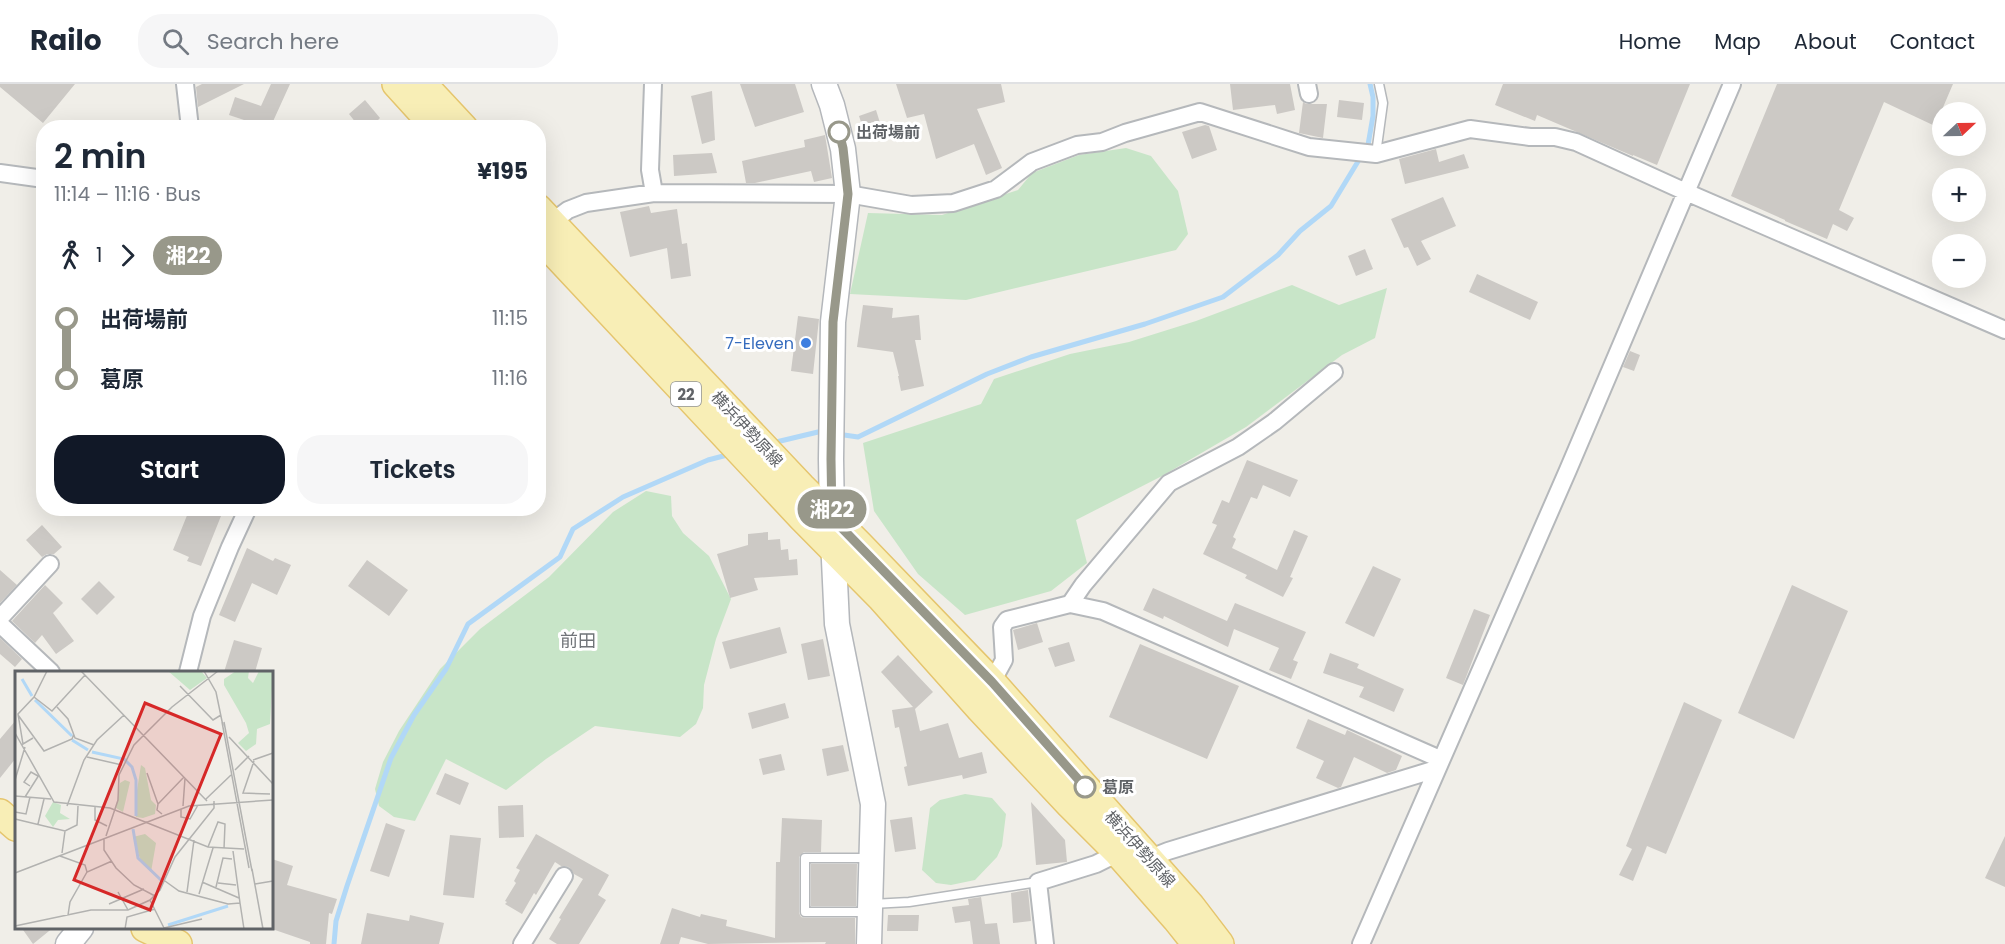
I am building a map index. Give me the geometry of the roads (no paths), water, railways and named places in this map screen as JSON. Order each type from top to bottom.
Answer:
[{"type":"main road","points":[[396,84],[429,120]]},
{"type":"main road","points":[[423,84],[457,120]]},
{"type":"main road","name":"横浜伊勢原線","points":[[546,225],[992,682],[1191,906],[1220,944]]},
{"type":"main road","name":"横浜伊勢原線","points":[[546,225],[834,550],[881,598],[980,709],[1118,853],[1196,944]]},
{"type":"main road","points":[[0,813],[15,826]]},
{"type":"street","points":[[185,84],[189,120]]},
{"type":"street","points":[[653,84],[650,170],[654,193]]},
{"type":"street","points":[[824,84],[843,148],[848,194],[833,322],[832,518],[837,624],[873,804],[869,944]]},
{"type":"street","points":[[1361,944],[1568,470],[1732,84]]},
{"type":"street","points":[[546,221],[585,203],[654,193],[848,194],[911,205],[953,203],[996,189],[1032,162],[1077,145],[1101,142],[1200,112],[1309,147],[1376,154],[1470,129],[1530,137],[1555,137],[1576,142],[2005,330]]},
{"type":"street","points":[[0,173],[36,178]]},
{"type":"street","points":[[1070,604],[1083,585],[1169,483],[1238,447],[1274,422],[1334,372]]},
{"type":"street","points":[[188,671],[202,616],[244,516]]},
{"type":"street","points":[[0,618],[50,564]]},
{"type":"street","points":[[992,682],[1004,660],[1002,627],[1007,620],[1070,604],[1103,611],[1438,764]]},
{"type":"street","points":[[0,624],[50,671]]},
{"type":"street","points":[[1151,862],[1158,855],[1168,851],[1438,764]]},
{"type":"street","points":[[1045,944],[1038,882],[1096,864],[1118,853]]},
{"type":"street","points":[[522,944],[564,876]]},
{"type":"street","points":[[68,944],[79,929]]},
{"type":"lane","points":[[1376,154],[1383,104],[1379,84]]},
{"type":"lane","points":[[872,858],[805,858],[805,912],[871,908],[1038,882]]},
{"type":"waterway","points":[[837,434],[858,437],[987,374],[1031,357],[1145,324],[1223,297],[1278,255],[1300,231],[1331,206],[1368,145],[1373,116],[1370,84]]},
{"type":"waterway","points":[[772,443],[818,432],[824,433]]},
{"type":"waterway","points":[[334,944],[336,921],[391,758],[414,715],[446,669],[468,624],[560,557],[573,529],[623,497],[708,460],[731,454]]},
{"type":"place","name":"出荷場前","points":[[839,132]]},
{"type":"place","name":"7-Eleven","points":[[806,343]]},
{"type":"place","name":"葛原","points":[[1085,787]]},
{"type":"district","name":"前田","points":[[578,640]]}]
